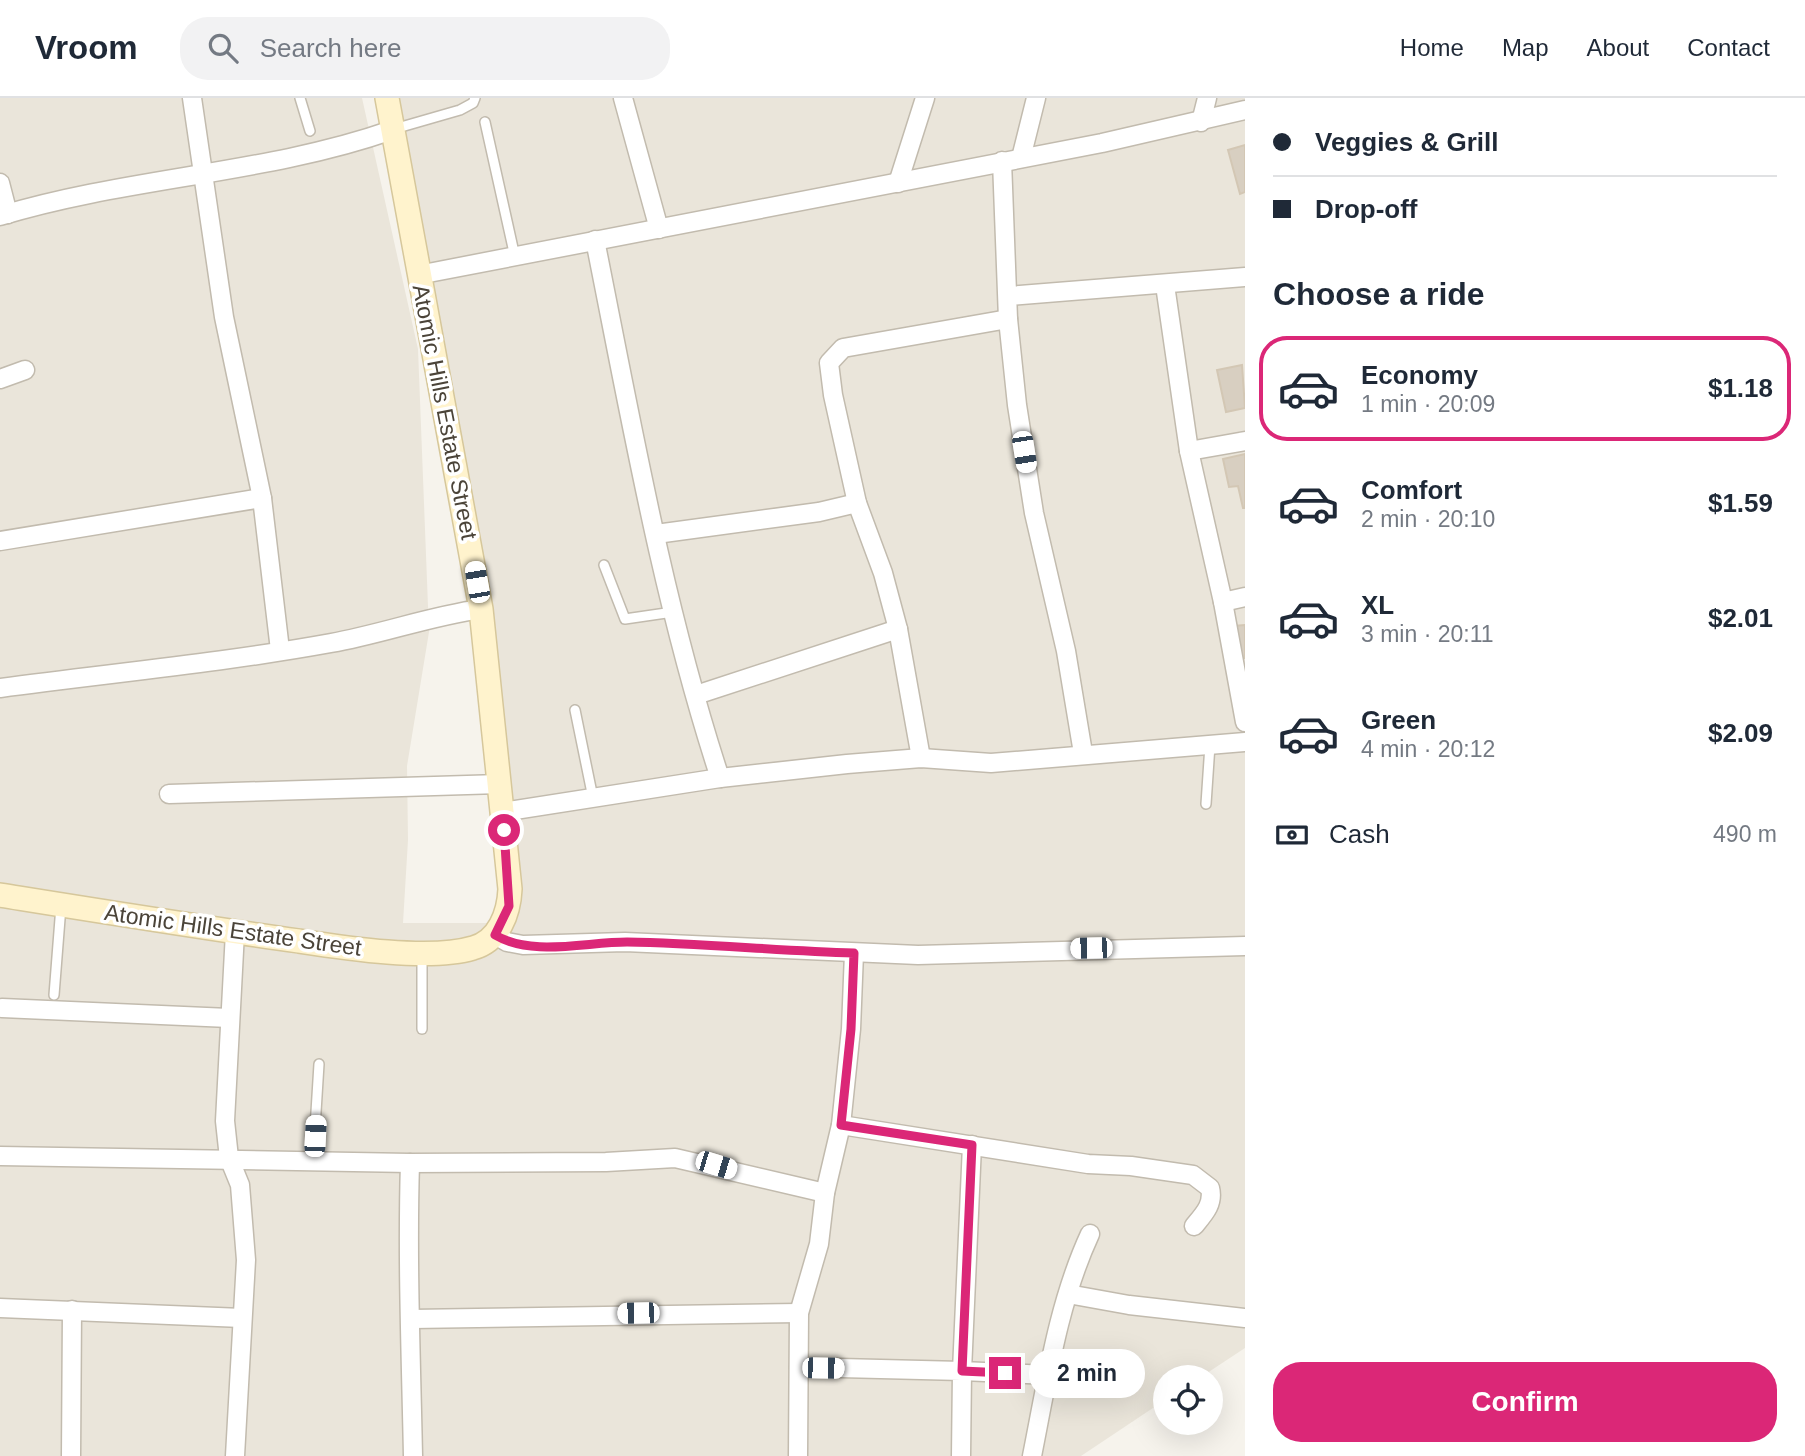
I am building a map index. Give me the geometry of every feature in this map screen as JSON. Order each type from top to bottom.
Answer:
[{"type":"street","points":[[192,98],[224,317],[262,498],[280,650]]},
{"type":"street","name":"Atomic Hills Estate Street","points":[[0,895],[347,948],[422,951],[475,948],[495,935],[509,906],[500,784],[481,609],[387,98]]},
{"type":"street","points":[[623,98],[659,229]]},
{"type":"street","points":[[898,183],[925,98]]},
{"type":"street","points":[[1021,158],[1036,98]]},
{"type":"street","points":[[1200,122],[1207,98]]},
{"type":"street","points":[[418,275],[898,183],[1200,122],[1245,110]]},
{"type":"street","points":[[0,183],[4,215],[204,171],[262,164],[361,141],[392,130]]},
{"type":"street","points":[[1002,162],[1008,319],[1017,405],[1034,513],[1066,651],[1083,753]]},
{"type":"street","points":[[595,240],[656,534],[696,695],[720,778]]},
{"type":"street","points":[[1008,296],[1245,277]]},
{"type":"street","points":[[1165,285],[1189,451],[1223,602],[1245,722]]},
{"type":"street","points":[[921,758],[898,629],[883,573],[857,503],[833,395],[829,363],[835,353],[856,345],[1008,319]]},
{"type":"street","points":[[0,379],[25,370]]},
{"type":"street","points":[[1189,451],[1245,442]]},
{"type":"street","points":[[0,541],[262,498]]},
{"type":"street","points":[[656,534],[819,512],[857,503]]},
{"type":"street","points":[[1223,602],[1245,597]]},
{"type":"street","points":[[0,688],[104,673],[192,666],[365,636],[424,619],[481,609]]},
{"type":"street","points":[[696,695],[898,629]]},
{"type":"street","points":[[502,812],[720,778],[921,758],[991,763],[1083,753],[1245,742]]},
{"type":"street","points":[[169,794],[500,784]]},
{"type":"street","points":[[235,932],[225,1121],[229,1158],[240,1185],[246,1260],[235,1456]]},
{"type":"street","points":[[495,935],[507,942],[523,945],[625,942],[932,955],[1075,948],[1245,946]]},
{"type":"street","points":[[798,1456],[799,1313],[819,1244],[825,1193],[841,1125],[851,1029],[854,953]]},
{"type":"street","points":[[2,1009],[229,1018]]},
{"type":"street","points":[[841,1125],[1088,1164],[1131,1166],[1193,1175],[1210,1188],[1211,1194],[1209,1206],[1194,1226]]},
{"type":"street","points":[[961,1456],[972,1145]]},
{"type":"street","points":[[0,1156],[410,1163],[606,1162],[675,1158],[825,1193]]},
{"type":"street","points":[[410,1163],[407,1256],[412,1319],[413,1456]]},
{"type":"street","points":[[1032,1456],[1068,1294],[1090,1234]]},
{"type":"street","points":[[1068,1294],[1167,1310],[1245,1318]]},
{"type":"street","points":[[0,1308],[242,1318]]},
{"type":"street","points":[[71,1456],[72,1310]]},
{"type":"street","points":[[412,1319],[799,1313]]},
{"type":"street","points":[[799,1367],[1048,1375]]},
{"type":"lane","points":[[300,98],[310,131]]},
{"type":"lane","points":[[392,130],[460,110],[473,103],[475,98]]},
{"type":"lane","points":[[485,122],[515,257]]},
{"type":"lane","points":[[604,565],[625,619],[675,611]]},
{"type":"lane","points":[[575,710],[593,798]]},
{"type":"lane","points":[[1206,804],[1210,745]]},
{"type":"lane","points":[[54,995],[61,905]]},
{"type":"lane","points":[[422,951],[422,1029]]},
{"type":"lane","points":[[313,1160],[319,1064]]},
{"type":"shaded area","points":[[0,98],[362,98],[418,349],[429,632],[407,766],[408,840],[403,923],[501,923],[498,770],[387,98],[1245,98],[1245,1348],[1219,1365],[1153,1365],[1153,1408],[1081,1456],[0,1456]]},
{"type":"building","points":[[1245,145],[1245,192],[1240,194],[1228,150]]},
{"type":"building","points":[[1242,365],[1245,408],[1226,412],[1217,370]]},
{"type":"building","points":[[1245,454],[1243,508],[1238,486],[1229,487],[1223,459]]},
{"type":"building","points":[[1245,625],[1245,658],[1237,658],[1234,626]]},
{"type":"route","points":[[504,830],[510,889],[509,906],[495,935],[507,942],[544,946],[625,942],[854,953],[851,1029],[841,1125],[972,1145],[962,1371],[1005,1373]]}]
